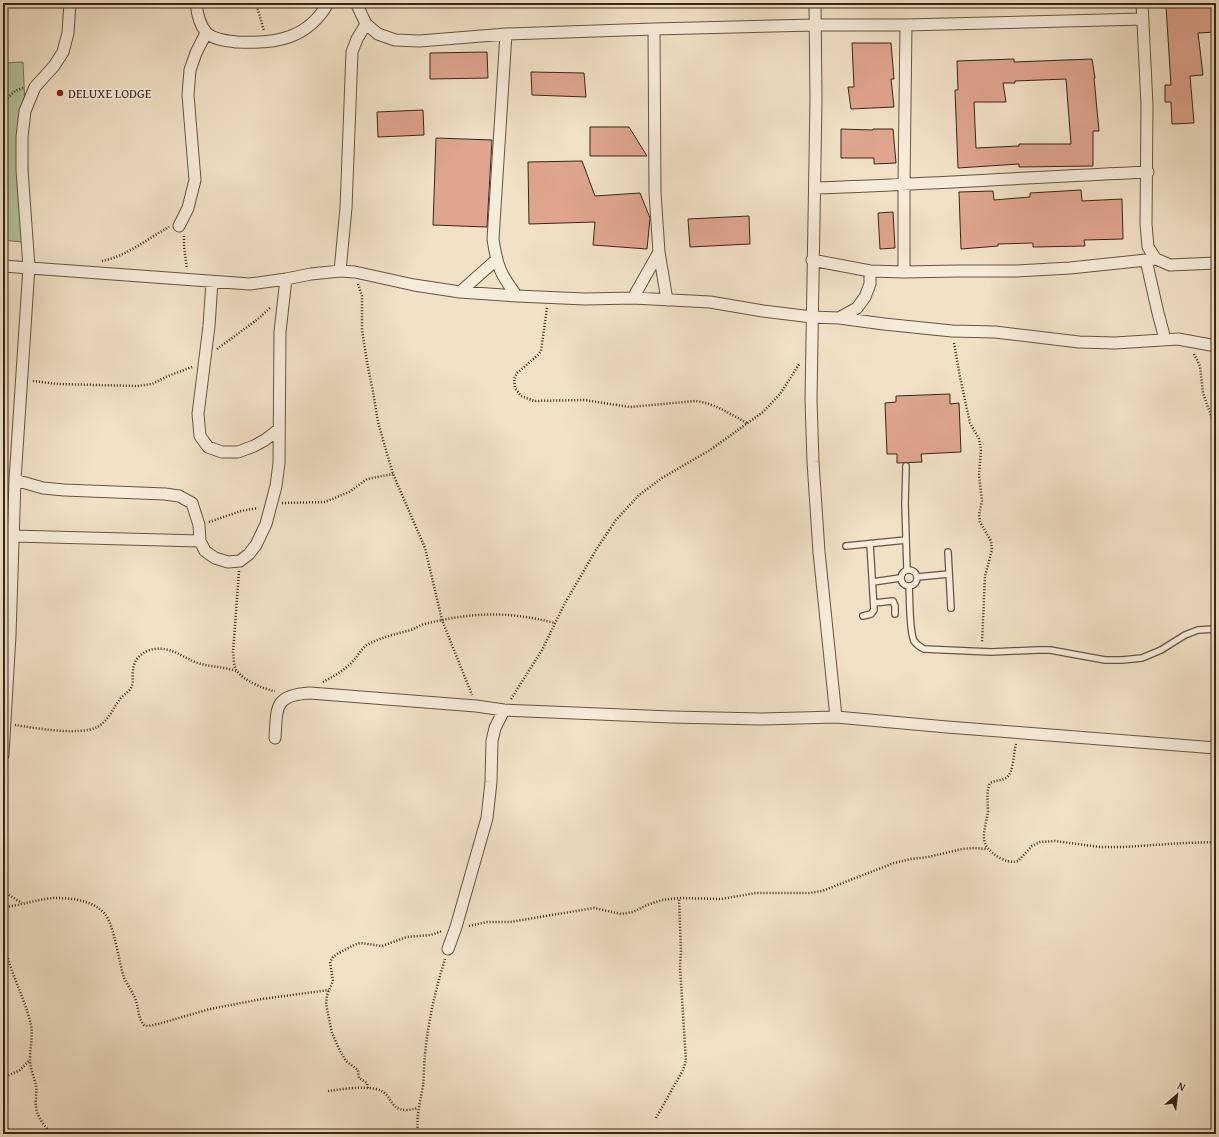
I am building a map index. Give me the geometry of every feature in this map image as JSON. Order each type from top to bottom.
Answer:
[{"type":"street","points":[[3,755],[7,635],[15,480],[29,267],[22,170],[22,136],[26,111],[35,87],[54,66],[63,52],[68,33],[70,3]]},
{"type":"street","points":[[196,3],[198,17],[206,33],[223,41],[257,43],[286,39],[307,28],[324,11],[328,3]]},
{"type":"street","points":[[358,3],[358,7],[366,24],[378,34],[395,40],[420,41],[506,34],[815,24],[906,25],[1143,19]]},
{"type":"street","points":[[815,3],[816,99],[815,188],[812,260],[813,349],[811,400],[818,552],[836,717]]},
{"type":"street","points":[[1142,3],[1147,106],[1148,172],[1146,224],[1158,313],[1165,339]]},
{"type":"street","points":[[340,271],[346,208],[352,52],[357,39],[366,24]]},
{"type":"street","points":[[904,272],[906,25]]},
{"type":"street","points":[[654,29],[655,193],[659,252],[667,300]]},
{"type":"street","points":[[179,226],[188,208],[195,180],[188,95],[190,70],[196,53],[206,33]]},
{"type":"street","points":[[506,34],[493,239],[496,260],[503,278],[517,296]]},
{"type":"street","points":[[815,188],[904,185],[1148,172]]},
{"type":"street","points":[[633,298],[659,252]]},
{"type":"street","points":[[460,292],[496,260]]},
{"type":"street","points":[[812,260],[870,271],[904,272],[1016,271],[1070,268],[1151,260],[1170,265],[1216,263]]},
{"type":"street","points":[[3,266],[250,284],[340,271],[355,272],[414,285],[460,292],[585,299],[633,298],[710,302],[762,311],[812,317],[839,318],[952,331],[995,332],[1079,342],[1115,343],[1178,339],[1216,346]]},
{"type":"street","points":[[839,318],[857,308],[865,297],[870,284],[870,271]]},
{"type":"street","points":[[15,480],[43,488],[179,496],[192,503],[199,525],[200,541],[205,551],[215,558],[228,562],[240,561],[249,554],[266,524],[279,463],[281,395],[280,332],[286,279]]},
{"type":"street","points":[[212,282],[210,313],[198,414],[200,436],[208,447],[222,452],[238,452],[260,443],[279,429]]},
{"type":"street","points":[[13,536],[200,541]]},
{"type":"street","points":[[275,738],[277,715],[280,703],[286,697],[296,694],[310,693],[476,706],[504,710],[761,719],[836,717],[1216,748]]},
{"type":"street","points":[[448,949],[456,927],[486,818],[491,782],[492,741],[495,728],[504,710]]},
{"type":"lane","points":[[906,466],[907,570]]},
{"type":"lane","points":[[846,546],[906,540]]},
{"type":"lane","points":[[863,616],[874,613],[870,544]]},
{"type":"lane","points":[[948,552],[951,608]]},
{"type":"lane","points":[[907,570],[912,570],[917,577],[916,582],[909,586],[905,586],[900,578],[904,571],[907,570]]},
{"type":"lane","points":[[917,577],[949,574]]},
{"type":"lane","points":[[872,582],[900,578]]},
{"type":"lane","points":[[909,586],[914,640],[918,646],[924,648],[981,652],[1044,650],[1105,660],[1122,660],[1142,658],[1161,650],[1185,635],[1198,630],[1216,629]]},
{"type":"lane","points":[[874,603],[893,601],[895,606],[895,614]]},
{"type":"path","points":[[256,3],[267,42]]},
{"type":"path","points":[[3,102],[20,88],[35,87]]},
{"type":"path","points":[[100,261],[132,249],[174,225],[179,226],[182,228],[184,236],[185,258],[191,280]]},
{"type":"path","points":[[355,272],[362,296],[362,330],[378,422],[393,474],[424,548],[442,620],[476,706]]},
{"type":"path","points":[[22,380],[58,384],[146,385],[184,371],[195,365],[208,354],[219,348],[258,320],[284,297]]},
{"type":"path","points":[[549,297],[540,351],[538,355],[517,373],[514,379],[515,388],[521,396],[534,401],[584,400],[630,407],[695,401],[704,402],[713,405],[747,423]]},
{"type":"path","points":[[952,331],[970,423],[979,439],[981,449],[979,475],[982,501],[979,515],[980,522],[991,541],[992,550],[985,576],[981,652]]},
{"type":"path","points":[[504,710],[531,669],[565,603],[596,550],[616,520],[639,495],[662,478],[710,450],[763,412],[780,394],[796,368],[813,349]]},
{"type":"path","points":[[1193,352],[1200,366],[1203,393],[1216,430]]},
{"type":"path","points":[[199,525],[241,511],[281,503],[326,502],[349,492],[367,479],[393,474]]},
{"type":"path","points":[[237,671],[233,653],[240,561]]},
{"type":"path","points":[[310,693],[323,682],[340,673],[354,661],[366,646],[386,637],[424,624],[485,614],[508,614],[534,617],[555,623]]},
{"type":"path","points":[[5,724],[71,731],[97,728],[106,719],[121,698],[132,687],[133,668],[138,658],[145,652],[154,649],[171,650],[188,660],[237,671],[254,684],[270,691],[276,691]]},
{"type":"path","points":[[987,849],[984,840],[988,810],[988,788],[990,783],[1004,779],[1009,775],[1015,747],[1022,733]]},
{"type":"path","points":[[368,1088],[367,1083],[359,1078],[358,1070],[346,1061],[343,1056],[332,1033],[326,1004],[329,990],[333,981],[330,962],[333,957],[354,945],[360,944],[382,946],[407,937],[431,935],[456,927],[466,927],[487,922],[510,922],[594,908],[621,914],[633,912],[662,900],[679,898],[721,899],[756,893],[809,893],[822,891],[894,863],[962,849],[987,849],[1004,860],[1014,862],[1022,859],[1032,846],[1040,842],[1055,841],[1100,847],[1118,847],[1216,842]]},
{"type":"path","points":[[3,888],[9,895],[22,903]]},
{"type":"path","points":[[3,907],[54,898],[74,899],[97,907],[106,915],[111,928],[124,978],[138,1003],[140,1018],[144,1025],[148,1026],[158,1024],[210,1009],[262,999],[329,990]]},
{"type":"path","points":[[656,1118],[684,1070],[686,1061],[680,967],[679,898]]},
{"type":"path","points":[[3,935],[9,962],[31,1027],[32,1039],[30,1060],[31,1071],[36,1085],[37,1112],[51,1134]]},
{"type":"path","points":[[418,1134],[418,1108],[423,1085],[425,1055],[433,1000],[448,949]]},
{"type":"path","points":[[3,1078],[20,1070],[30,1060]]},
{"type":"path","points":[[328,1091],[368,1088],[376,1089],[381,1091],[398,1110],[407,1111],[418,1108]]},
{"type":"green space","points":[[23,62],[31,243],[3,240],[3,63]]},
{"type":"building","points":[[1216,4],[1216,32],[1198,33],[1203,75],[1190,76],[1194,123],[1172,124],[1171,102],[1165,102],[1165,85],[1171,85],[1166,6]]},
{"type":"building","points":[[852,43],[891,43],[894,79],[891,79],[894,107],[851,109],[848,87],[854,87]]},
{"type":"building","points":[[487,52],[488,78],[430,79],[430,53]]},
{"type":"building","points":[[1014,59],[1014,62],[1092,59],[1099,131],[1093,131],[1093,166],[1019,167],[1019,164],[958,168],[955,90],[958,90],[957,61]],"holes":[[[1066,79],[1071,144],[1019,144],[1019,146],[976,148],[974,102],[1006,102],[1003,83],[1015,83],[1015,81]]]},
{"type":"building","points":[[531,72],[584,73],[586,97],[532,95]]},
{"type":"building","points":[[423,110],[424,135],[378,137],[377,112]]},
{"type":"building","points":[[590,127],[629,127],[647,156],[590,156]]},
{"type":"building","points":[[841,129],[893,129],[896,163],[874,164],[874,158],[841,158]]},
{"type":"building","points":[[436,138],[492,140],[487,227],[433,225]]},
{"type":"building","points":[[582,161],[595,196],[640,193],[650,218],[647,249],[593,245],[595,222],[529,224],[528,162]]},
{"type":"building","points":[[1081,190],[1082,201],[1122,199],[1123,239],[1084,240],[1085,246],[1033,247],[1033,243],[998,244],[998,246],[961,249],[959,192],[993,191],[994,200],[1030,197],[1030,193]]},
{"type":"building","points":[[893,212],[895,248],[880,249],[878,213]]},
{"type":"building","points":[[749,216],[750,244],[690,247],[688,219]]},
{"type":"building","points":[[950,394],[950,404],[959,403],[961,452],[921,454],[922,462],[897,463],[897,454],[887,454],[885,403],[896,402],[896,396]]},
{"type":"place","name":"DELUXE LODGE","points":[[60,93]]}]
